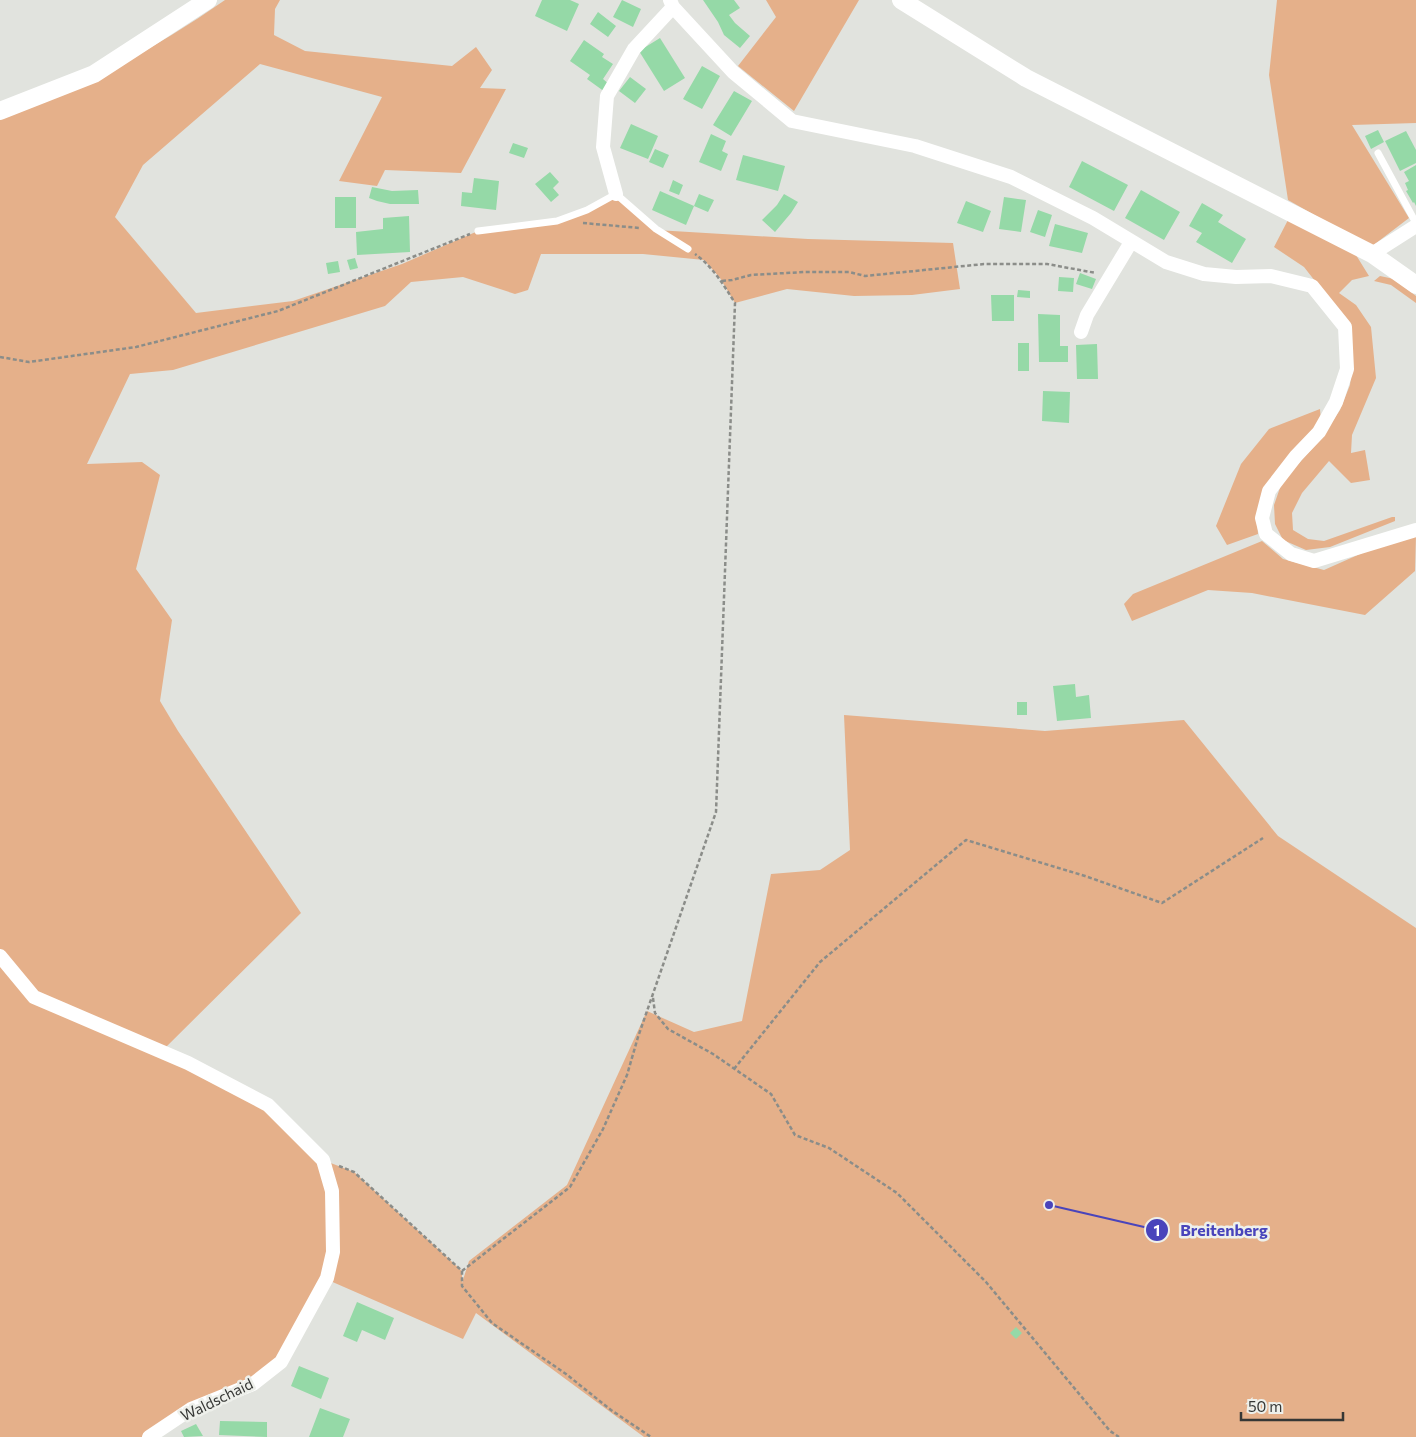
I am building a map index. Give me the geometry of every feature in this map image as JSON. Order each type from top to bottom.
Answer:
[{"type":"street","points":[[0,111],[94,74],[208,0]]},
{"type":"street","points":[[901,0],[1026,78],[1372,254],[1416,285]]},
{"type":"street","points":[[616,194],[602,147],[607,96],[634,49],[672,3],[733,72],[792,121],[915,146],[1011,177],[1093,218],[1166,262],[1204,274],[1236,277],[1271,276],[1312,286],[1345,327],[1347,369],[1336,402],[1319,432],[1296,456],[1269,491],[1262,518],[1266,534],[1291,554],[1314,561],[1416,530]]},
{"type":"street","points":[[1372,254],[1416,225]]},
{"type":"street","points":[[1081,332],[1087,315],[1131,242]]},
{"type":"street","points":[[0,956],[34,996],[188,1063],[268,1105],[323,1160]]},
{"type":"street","name":"Waldschaid","points":[[149,1437],[191,1409],[253,1384],[281,1362],[327,1278],[333,1252],[332,1191],[323,1160]]},
{"type":"lane","points":[[1378,153],[1416,225]]},
{"type":"lane","points":[[478,231],[557,221],[587,210],[616,194],[656,230],[688,249]]},
{"type":"path","points":[[583,223],[656,230]]},
{"type":"path","points":[[0,357],[29,362],[136,347],[268,313],[478,231]]},
{"type":"path","points":[[462,1271],[570,1187],[603,1129],[627,1075],[652,996],[716,812],[734,302],[722,280],[704,260],[688,249]]},
{"type":"path","points":[[722,280],[732,280],[750,275],[804,272],[850,272],[865,276],[984,264],[1047,264],[1110,275]]},
{"type":"path","points":[[734,1069],[820,962],[966,840],[1085,876],[1162,903],[1263,838]]},
{"type":"path","points":[[652,996],[656,1013],[668,1029],[713,1054],[771,1094],[795,1135],[829,1148],[897,1193],[986,1282],[1110,1431],[1119,1437]]},
{"type":"path","points":[[323,1160],[354,1172],[462,1271],[462,1286],[492,1323],[566,1374],[611,1410],[651,1437]]},
{"type":"shaded area","points":[[225,0],[280,0],[275,9],[274,35],[305,51],[452,66],[476,47],[492,70],[480,88],[506,89],[461,173],[385,170],[377,186],[339,181],[382,97],[260,64],[143,165],[115,217],[196,313],[293,301],[402,264],[478,231],[558,221],[616,194],[656,230],[808,239],[953,243],[960,289],[912,295],[854,296],[787,289],[735,303],[720,278],[704,260],[643,254],[541,254],[528,290],[515,294],[463,277],[411,282],[385,306],[173,370],[130,374],[87,464],[142,462],[160,475],[136,569],[172,620],[160,701],[178,731],[301,913],[161,1052],[268,1105],[323,1160],[354,1172],[462,1271],[462,1283],[469,1261],[567,1185],[647,1011],[694,1032],[742,1021],[771,874],[820,870],[850,850],[844,715],[1045,731],[1184,720],[1278,836],[1416,928],[1416,1437],[644,1437],[476,1313],[463,1339],[328,1280],[281,1362],[149,1437],[0,1437],[0,120],[59,95],[116,67],[172,35]]},
{"type":"shaded area","points":[[766,0],[859,0],[794,111],[738,66],[776,17]]},
{"type":"shaded area","points":[[1277,0],[1416,0],[1416,123],[1352,125],[1409,218],[1371,247],[1288,200],[1269,75]]},
{"type":"shaded area","points":[[1289,218],[1356,255],[1369,276],[1352,280],[1339,293],[1356,305],[1371,327],[1376,378],[1352,435],[1351,453],[1365,450],[1370,480],[1351,483],[1329,461],[1302,493],[1292,513],[1293,530],[1308,539],[1324,541],[1395,517],[1395,521],[1330,547],[1306,550],[1283,540],[1275,524],[1274,505],[1282,482],[1320,440],[1340,410],[1350,385],[1353,356],[1315,281],[1304,267],[1274,247]]},
{"type":"shaded area","points":[[1380,276],[1394,279],[1416,296],[1416,303],[1391,285],[1374,281]]},
{"type":"shaded area","points":[[1320,409],[1321,421],[1257,520],[1258,534],[1227,545],[1216,526],[1241,464],[1269,429]]},
{"type":"shaded area","points":[[1416,535],[1415,571],[1365,615],[1252,593],[1208,590],[1132,621],[1124,604],[1133,594],[1262,541],[1283,559],[1324,570],[1378,546]]},
{"type":"building","points":[[542,0],[570,0],[579,4],[567,31],[535,16]]},
{"type":"building","points":[[622,0],[641,9],[633,27],[613,17]]},
{"type":"building","points":[[703,0],[734,0],[740,8],[729,15],[750,36],[740,48],[724,35],[718,22]]},
{"type":"building","points":[[598,12],[616,26],[608,37],[590,24]]},
{"type":"building","points":[[660,38],[685,78],[664,91],[639,51]]},
{"type":"building","points":[[584,40],[604,54],[602,57],[613,64],[603,79],[610,85],[605,92],[587,79],[590,75],[570,61]]},
{"type":"building","points":[[702,66],[720,76],[702,109],[683,99]]},
{"type":"building","points":[[630,77],[646,89],[635,103],[619,91]]},
{"type":"building","points":[[734,91],[752,101],[731,136],[713,125]]},
{"type":"building","points":[[631,124],[658,136],[648,159],[620,148]]},
{"type":"building","points":[[1378,130],[1384,142],[1371,149],[1365,136]]},
{"type":"building","points":[[1406,131],[1416,150],[1416,163],[1400,171],[1385,141]]},
{"type":"building","points":[[711,134],[726,141],[722,151],[728,154],[721,171],[699,162]]},
{"type":"building","points":[[513,143],[528,148],[524,158],[509,153]]},
{"type":"building","points":[[655,149],[669,155],[663,168],[649,162]]},
{"type":"building","points":[[743,155],[785,166],[778,191],[736,180]]},
{"type":"building","points":[[1082,161],[1128,185],[1114,211],[1069,187]]},
{"type":"building","points":[[1416,165],[1416,206],[1406,191],[1408,190],[1405,183],[1409,181],[1404,172]]},
{"type":"building","points":[[550,172],[559,182],[553,188],[559,195],[551,202],[535,184]]},
{"type":"building","points":[[474,178],[499,181],[496,210],[461,206],[462,192],[472,193]]},
{"type":"building","points":[[673,180],[683,185],[679,195],[669,191]]},
{"type":"building","points":[[372,187],[392,191],[418,190],[419,204],[390,204],[377,201],[369,198]]},
{"type":"building","points":[[1141,190],[1180,212],[1164,240],[1125,218]]},
{"type":"building","points":[[660,191],[694,206],[686,225],[652,210]]},
{"type":"building","points":[[699,194],[714,200],[708,212],[694,206]]},
{"type":"building","points":[[784,194],[798,202],[775,232],[762,220],[777,205]]},
{"type":"building","points":[[335,197],[356,197],[356,228],[335,228]]},
{"type":"building","points":[[1004,197],[1026,200],[1021,232],[999,229]]},
{"type":"building","points":[[966,201],[991,211],[983,232],[957,223]]},
{"type":"building","points":[[1202,203],[1223,215],[1218,222],[1246,239],[1232,263],[1196,242],[1202,233],[1189,226]]},
{"type":"building","points":[[1038,210],[1052,215],[1045,237],[1030,232]]},
{"type":"building","points":[[409,216],[410,252],[357,255],[356,232],[383,229],[383,218]]},
{"type":"building","points":[[1055,224],[1088,233],[1082,253],[1049,246]]},
{"type":"building","points":[[355,258],[358,268],[350,270],[347,260]]},
{"type":"building","points":[[338,261],[340,272],[328,274],[326,263]]},
{"type":"building","points":[[1080,273],[1096,279],[1092,289],[1076,284]]},
{"type":"building","points":[[1059,277],[1074,278],[1073,292],[1058,291]]},
{"type":"building","points":[[1018,290],[1030,291],[1030,298],[1017,297]]},
{"type":"building","points":[[991,295],[1014,295],[1014,321],[992,321]]},
{"type":"building","points":[[1038,314],[1060,315],[1060,346],[1068,346],[1068,362],[1039,362]]},
{"type":"building","points":[[1018,343],[1029,343],[1029,371],[1018,371]]},
{"type":"building","points":[[1097,344],[1098,379],[1077,379],[1076,345]]},
{"type":"building","points":[[1043,391],[1070,392],[1069,423],[1042,421]]},
{"type":"building","points":[[1075,684],[1076,697],[1089,695],[1091,718],[1057,721],[1053,686]]},
{"type":"building","points":[[1017,702],[1027,702],[1027,715],[1017,715]]},
{"type":"building","points":[[357,1302],[394,1318],[385,1340],[362,1330],[357,1342],[343,1336]]},
{"type":"building","points":[[1016,1327],[1022,1333],[1016,1339],[1010,1333]]},
{"type":"building","points":[[299,1366],[329,1378],[321,1399],[291,1386]]},
{"type":"building","points":[[320,1408],[350,1419],[343,1437],[309,1437]]},
{"type":"building","points":[[220,1421],[267,1422],[267,1437],[219,1435]]},
{"type":"building","points":[[196,1424],[203,1436],[184,1437],[181,1431]]},
{"type":"place","name":"Breitenberg","points":[[1049,1205]]}]
